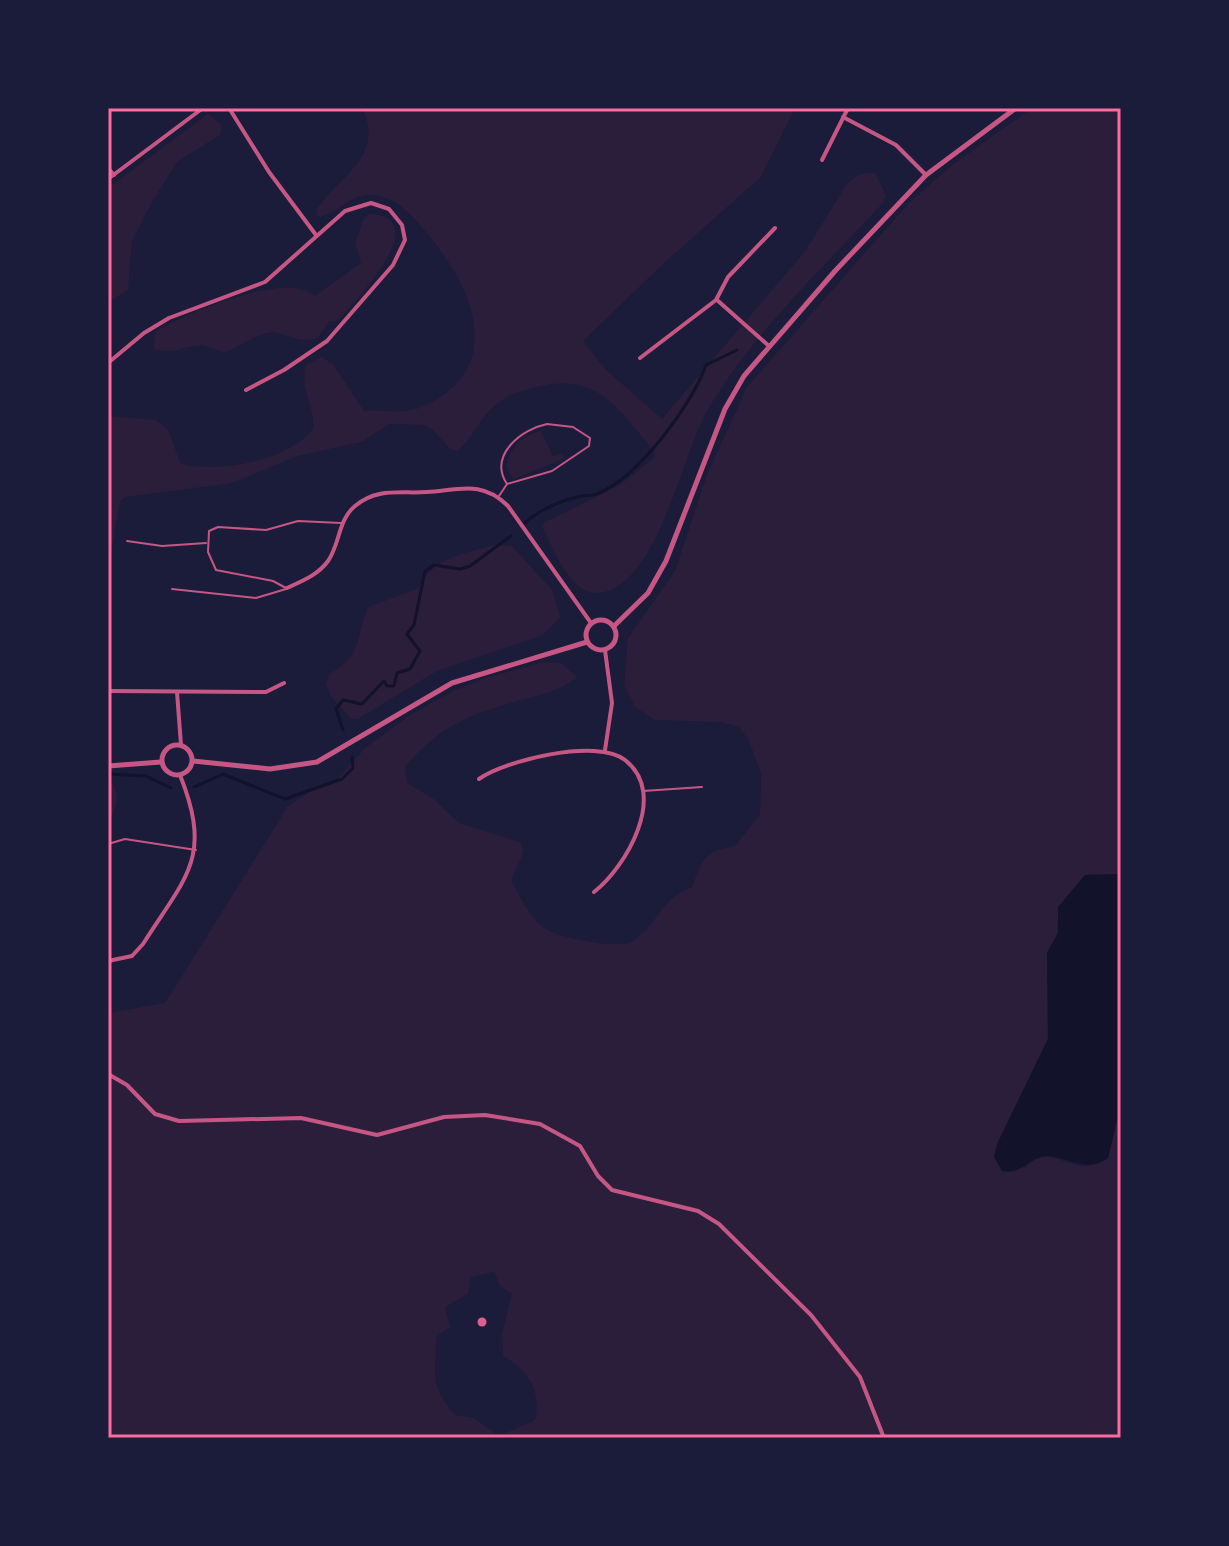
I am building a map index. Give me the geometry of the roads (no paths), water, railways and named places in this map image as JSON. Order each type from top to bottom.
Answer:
[{"type":"street","points":[[108,179],[203,108]]},
{"type":"street","points":[[229,108],[269,172],[316,235]]},
{"type":"street","points":[[822,160],[848,108]]},
{"type":"street","points":[[614,626],[648,593],[660,572],[725,409],[744,376],[871,230],[926,175],[1016,108]]},
{"type":"street","points":[[843,117],[896,145],[926,175]]},
{"type":"street","points":[[108,168],[114,175]]},
{"type":"street","points":[[108,363],[144,333],[169,318],[265,282],[345,211],[371,203],[381,205],[396,216],[405,240],[393,265],[327,341],[284,370],[246,390]]},
{"type":"street","points":[[640,358],[716,300],[728,277],[775,228]]},
{"type":"street","points":[[716,300],[769,346]]},
{"type":"street","points":[[287,588],[314,574],[328,561],[342,523],[364,500],[398,490],[424,492],[472,487],[498,497],[591,623]]},
{"type":"street","points":[[605,650],[595,649],[587,642],[586,632],[591,623],[603,620],[614,626]]},
{"type":"street","points":[[605,650],[616,639],[614,626]]},
{"type":"street","points":[[193,761],[270,769],[317,762],[452,683],[587,642]]},
{"type":"street","points":[[605,650],[612,703],[605,750]]},
{"type":"street","points":[[108,691],[266,692],[284,683]]},
{"type":"street","points":[[177,692],[181,745]]},
{"type":"street","points":[[181,745],[190,751],[193,761],[190,769],[180,775],[169,773],[161,762],[167,748],[181,745]]},
{"type":"street","points":[[479,779],[505,765],[605,750],[626,760],[642,791],[640,820],[631,847],[611,878],[594,892]]},
{"type":"street","points":[[108,766],[161,762]]},
{"type":"street","points":[[108,961],[132,956],[187,875],[196,850],[196,818],[180,775]]},
{"type":"street","points":[[108,1074],[127,1085],[155,1114],[179,1121],[301,1118],[377,1135],[444,1117],[485,1115],[540,1124],[580,1146],[598,1176],[612,1190],[698,1211],[719,1224],[811,1315],[860,1377],[884,1438]]},
{"type":"lane","points":[[498,497],[507,484],[532,479],[569,463],[586,451],[590,438],[581,430],[563,425],[547,424],[528,430],[513,442],[505,456],[502,471],[507,484]]},
{"type":"lane","points":[[287,588],[273,581],[221,573],[211,564],[207,534],[218,527],[266,530],[298,521],[342,523]]},
{"type":"lane","points":[[127,541],[162,546],[207,543]]},
{"type":"lane","points":[[172,589],[256,598],[287,588]]},
{"type":"lane","points":[[642,791],[702,787]]},
{"type":"lane","points":[[108,844],[125,839],[196,850]]},
{"type":"waterway","points":[[525,523],[558,503],[599,493],[630,472],[676,419],[706,365],[737,350]]},
{"type":"waterway","points":[[343,730],[336,709],[343,700],[362,704],[384,681],[387,686],[394,686],[397,673],[410,669],[420,651],[407,634],[414,625],[425,571],[434,565],[460,569],[470,566],[511,536]]},
{"type":"waterway","points":[[194,787],[223,774],[285,799],[342,779],[353,768],[352,757]]},
{"type":"waterway","points":[[108,774],[146,776],[171,788]]}]
